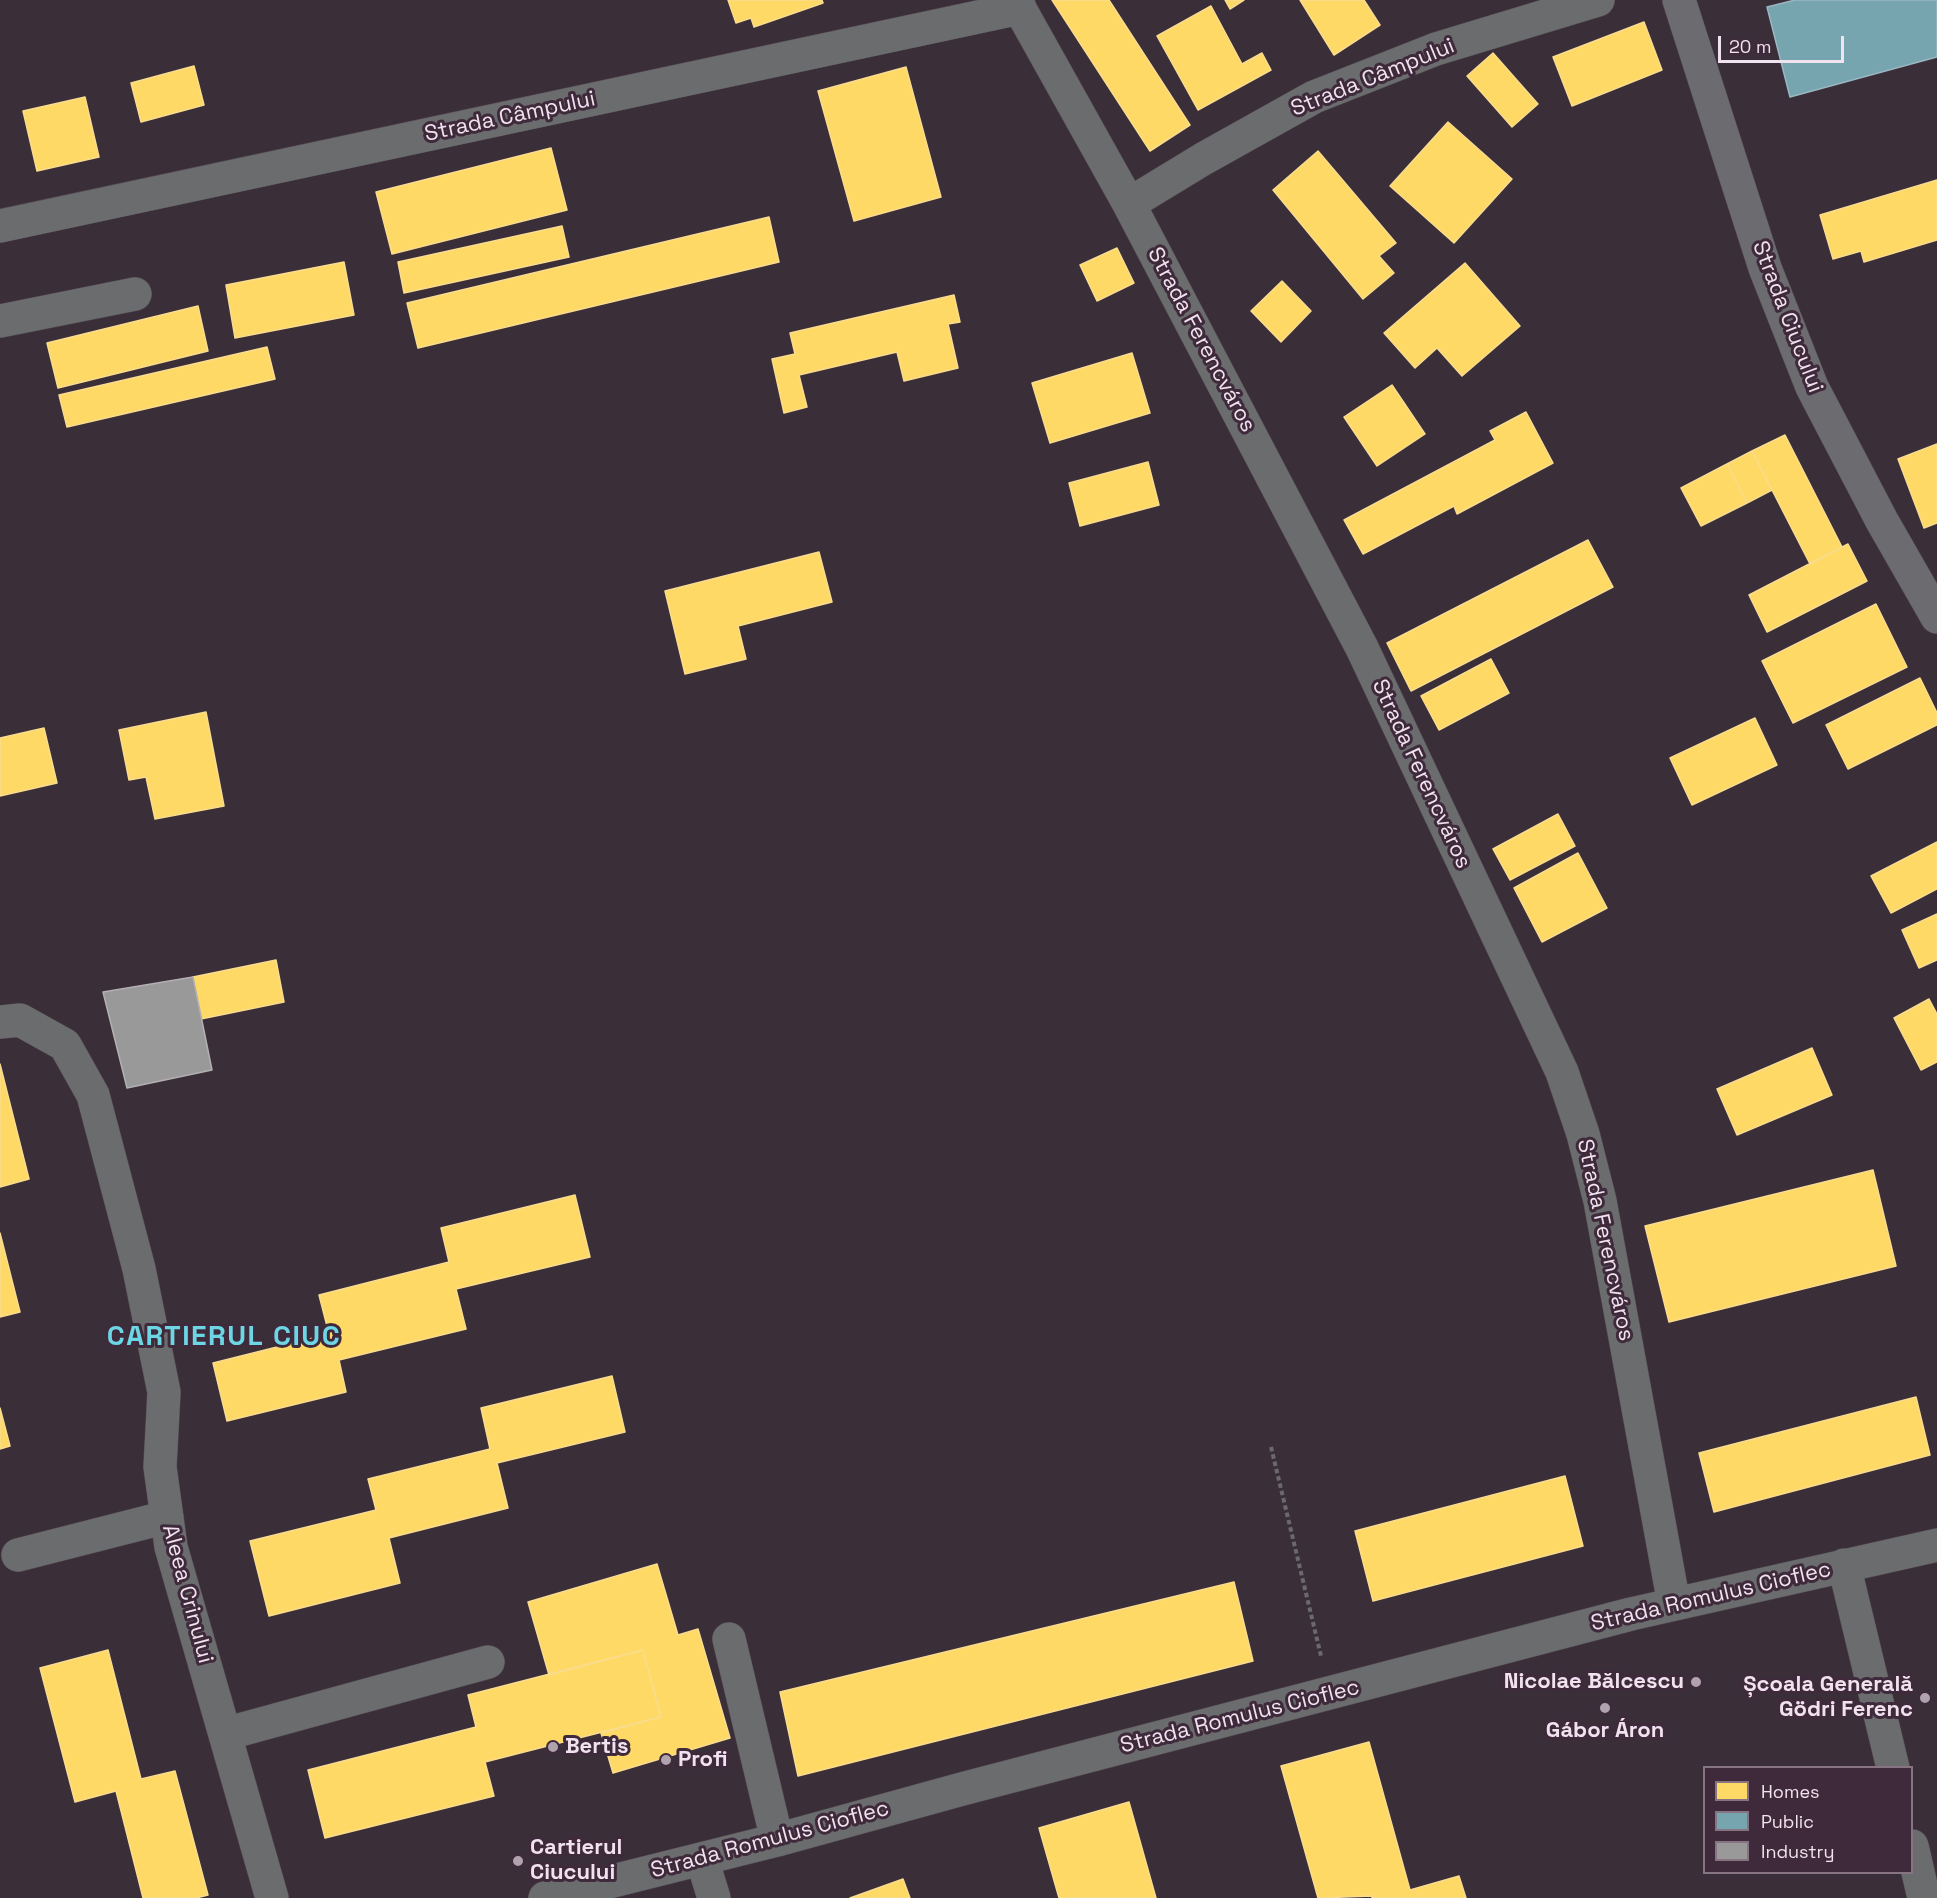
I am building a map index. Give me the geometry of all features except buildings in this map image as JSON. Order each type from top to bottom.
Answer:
[{"type":"main road","name":"Strada Ciucului","points":[[1679,0],[1765,268],[1812,387],[1882,521],[1937,617]]},
{"type":"street","name":"Strada Câmpului","points":[[1129,204],[1203,159],[1314,98],[1436,49],[1598,0]]},
{"type":"street","name":"Strada Câmpului","points":[[0,226],[1017,4]]},
{"type":"street","name":"Strada Ferencváros","points":[[1017,4],[1129,204],[1362,648],[1562,1072],[1583,1134],[1600,1201],[1674,1604]]},
{"type":"street","points":[[0,321],[135,294]]},
{"type":"street","name":"Aleea Crinului","points":[[0,1022],[20,1020],[65,1045],[93,1095],[139,1269],[164,1392],[160,1467],[171,1547],[272,1898]]},
{"type":"street","points":[[18,1556],[166,1517]]},
{"type":"street","name":"Strada Romulus Cioflec","points":[[545,1898],[777,1840],[962,1789],[1674,1604],[1937,1545]]},
{"type":"street","points":[[1844,1565],[1893,1766]]},
{"type":"street","points":[[729,1639],[777,1840]]},
{"type":"street","points":[[225,1734],[488,1662]]},
{"type":"street","points":[[1913,1854],[1924,1898]]},
{"type":"street","points":[[702,1859],[714,1898]]},
{"type":"path","points":[[1271,1447],[1329,1694]]},
{"type":"place","name":"Nicolae Bălcescu","points":[[1696,1682]]},
{"type":"place","name":"Școala Generală Gödri Ferenc","points":[[1925,1698]]},
{"type":"place","name":"Gábor Áron","points":[[1605,1708]]},
{"type":"place","name":"Bertis","points":[[553,1747]]},
{"type":"place","name":"Profi","points":[[666,1760]]},
{"type":"place","name":"Cartierul Ciucului","points":[[518,1861]]},
{"type":"district","name":"CARTIERUL CIUC","points":[[224,1337]]}]
